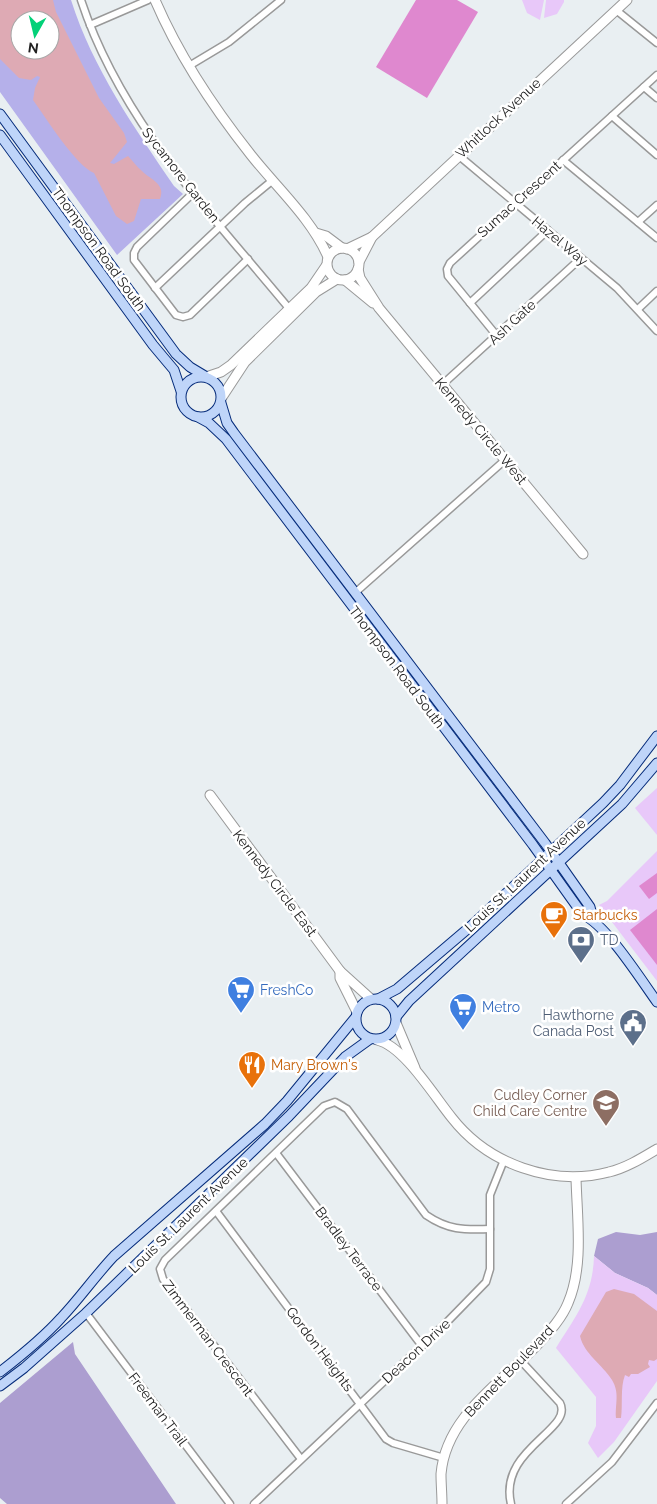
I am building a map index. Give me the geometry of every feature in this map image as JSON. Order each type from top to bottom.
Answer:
[{"type":"main road","name":"Thompson Road South","points":[[0,114],[176,354],[190,367],[207,376]]},
{"type":"main road","name":"Thompson Road South","points":[[0,135],[153,345],[174,370],[181,391]]},
{"type":"main road","points":[[207,376],[218,385],[221,400],[212,414],[198,417],[186,411],[182,405],[181,391],[187,382],[207,376]]},
{"type":"main road","name":"Thompson Road South","points":[[221,400],[227,423],[551,851],[590,907],[593,919],[657,1002]]},
{"type":"main road","name":"Thompson Road South","points":[[198,417],[209,423],[226,439],[543,859],[583,915],[593,919]]},
{"type":"main road","name":"Louis St. Laurent Avenue","points":[[375,999],[398,989],[472,926],[620,785],[657,736]]},
{"type":"main road","name":"Louis St. Laurent Avenue","points":[[396,1020],[409,1001],[622,804],[657,763]]},
{"type":"main road","points":[[375,999],[390,1005],[396,1020],[389,1035],[373,1039],[359,1031],[356,1015],[365,1002],[375,999]]},
{"type":"main road","name":"Louis St. Laurent Avenue","points":[[0,1372],[44,1336],[114,1256],[264,1124],[287,1101],[356,1015]]},
{"type":"main road","name":"Louis St. Laurent Avenue","points":[[0,1386],[86,1313],[290,1116],[350,1052],[373,1039]]},
{"type":"street","name":"Sycamore Garden","points":[[81,0],[90,25],[120,89],[154,144],[292,312]]},
{"type":"street","points":[[90,25],[148,0]]},
{"type":"street","points":[[155,0],[189,66],[219,112],[316,233],[330,274],[341,280]]},
{"type":"street","points":[[189,66],[229,42],[282,0]]},
{"type":"street","name":"Whitlock Avenue","points":[[358,265],[372,237],[626,0]]},
{"type":"street","points":[[616,10],[657,43]]},
{"type":"street","name":"Sumac Crescent","points":[[497,336],[448,276],[447,269],[450,263],[657,75]]},
{"type":"street","points":[[644,87],[657,98]]},
{"type":"street","points":[[612,116],[657,154]]},
{"type":"street","name":"Hazel Way","points":[[458,155],[581,258],[638,309],[657,331]]},
{"type":"street","points":[[563,160],[657,238]]},
{"type":"street","points":[[156,288],[273,180]]},
{"type":"street","points":[[193,193],[137,247],[134,253],[134,260],[176,315],[183,317],[190,315],[248,259]]},
{"type":"street","points":[[638,222],[657,204]]},
{"type":"street","points":[[470,304],[548,230]]},
{"type":"street","points":[[207,376],[228,368],[316,292],[353,276],[358,265],[355,253],[326,236],[316,233]]},
{"type":"street","name":"Whitlock Avenue","points":[[345,248],[372,237]]},
{"type":"street","points":[[221,400],[244,362],[292,312],[311,288],[334,250],[345,248]]},
{"type":"street","name":"Ash Gate","points":[[443,384],[581,258]]},
{"type":"street","name":"Kennedy Circle West","points":[[358,265],[360,278],[379,308],[583,554]]},
{"type":"street","name":"Kennedy Circle West","points":[[341,280],[379,308]]},
{"type":"street","points":[[638,309],[657,291]]},
{"type":"street","points":[[356,592],[505,460]]},
{"type":"street","name":"Kennedy Circle East","points":[[210,795],[340,971],[375,999]]},
{"type":"street","name":"Kennedy Circle East","points":[[340,971],[340,978],[356,1015]]},
{"type":"street","points":[[396,1020],[415,1068]]},
{"type":"street","points":[[373,1039],[390,1045],[415,1068],[453,1120],[480,1145],[504,1160],[531,1171],[576,1178],[610,1172],[657,1150]]},
{"type":"street","name":"Zimmerman Crescent","points":[[301,1459],[161,1275],[160,1269],[165,1260],[324,1106],[335,1102],[347,1109],[426,1215],[440,1225],[464,1230],[490,1229]]},
{"type":"street","name":"Bradley Terrace","points":[[276,1153],[422,1346]]},
{"type":"street","name":"Deacon Drive","points":[[254,1504],[422,1346],[486,1282],[490,1269],[490,1195],[504,1160]]},
{"type":"street","name":"Bennett Boulevard","points":[[442,1504],[441,1473],[444,1458],[456,1429],[464,1416],[522,1362],[550,1331],[568,1305],[573,1291],[577,1261],[576,1178]]},
{"type":"street","name":"Gordon Heights","points":[[216,1211],[389,1441],[444,1458]]},
{"type":"street","name":"Freeman Trail","points":[[86,1313],[230,1504]]},
{"type":"street","points":[[512,1504],[511,1481],[517,1464],[531,1446],[560,1421],[563,1411],[560,1402],[522,1362]]},
{"type":"street","points":[[566,1504],[612,1462],[657,1403]]},
{"type":"shaded area","points":[[0,0],[71,0],[91,50],[116,97],[174,186],[183,194],[117,255],[0,92]]},
{"type":"shaded area","points":[[0,0],[53,0],[56,10],[10,10],[10,60],[60,60],[60,20],[99,98],[124,133],[127,142],[110,163],[114,164],[128,156],[157,183],[161,190],[160,199],[141,199],[134,221],[127,224],[116,216],[94,173],[87,169],[70,152],[33,100],[35,88],[40,77],[37,76],[31,80],[19,78],[0,59]]},
{"type":"shaded area","points":[[416,0],[457,0],[478,12],[427,98],[376,67]]},
{"type":"shaded area","points":[[522,0],[544,0],[540,20],[527,13]]},
{"type":"shaded area","points":[[546,0],[564,0],[564,2],[557,14],[544,18]]},
{"type":"shaded area","points":[[657,788],[657,835],[635,808]]},
{"type":"shaded area","points":[[657,851],[657,981],[599,905],[607,901]]},
{"type":"shaded area","points":[[657,873],[657,893],[649,899],[639,886]]},
{"type":"shaded area","points":[[657,909],[657,965],[630,930]]},
{"type":"shaded area","points":[[616,1232],[640,1235],[657,1232],[657,1295],[648,1288],[615,1273],[594,1256],[598,1239]]},
{"type":"shaded area","points":[[594,1256],[615,1273],[648,1288],[657,1295],[657,1381],[614,1442],[598,1458],[588,1443],[596,1426],[596,1397],[556,1348],[577,1315],[587,1294],[593,1270]]},
{"type":"shaded area","points":[[614,1289],[634,1294],[657,1311],[657,1359],[654,1361],[649,1360],[648,1364],[650,1367],[638,1374],[631,1374],[629,1377],[625,1375],[621,1418],[616,1418],[617,1394],[612,1380],[589,1354],[580,1336],[606,1292]]},
{"type":"shaded area","points":[[73,1342],[75,1354],[176,1504],[7,1504],[0,1498],[0,1403]]},
{"type":"place","name":"Starbucks","points":[[554,939]]},
{"type":"place","name":"TD","points":[[581,964]]},
{"type":"place","name":"FreshCo","points":[[241,1014]]},
{"type":"place","name":"Metro","points":[[463,1031]]},
{"type":"place","name":"Hawthorne Canada Post","points":[[633,1047]]},
{"type":"place","name":"Mary Brown's","points":[[252,1089]]},
{"type":"place","name":"Cudley Corner Child Care Centre","points":[[606,1127]]}]
